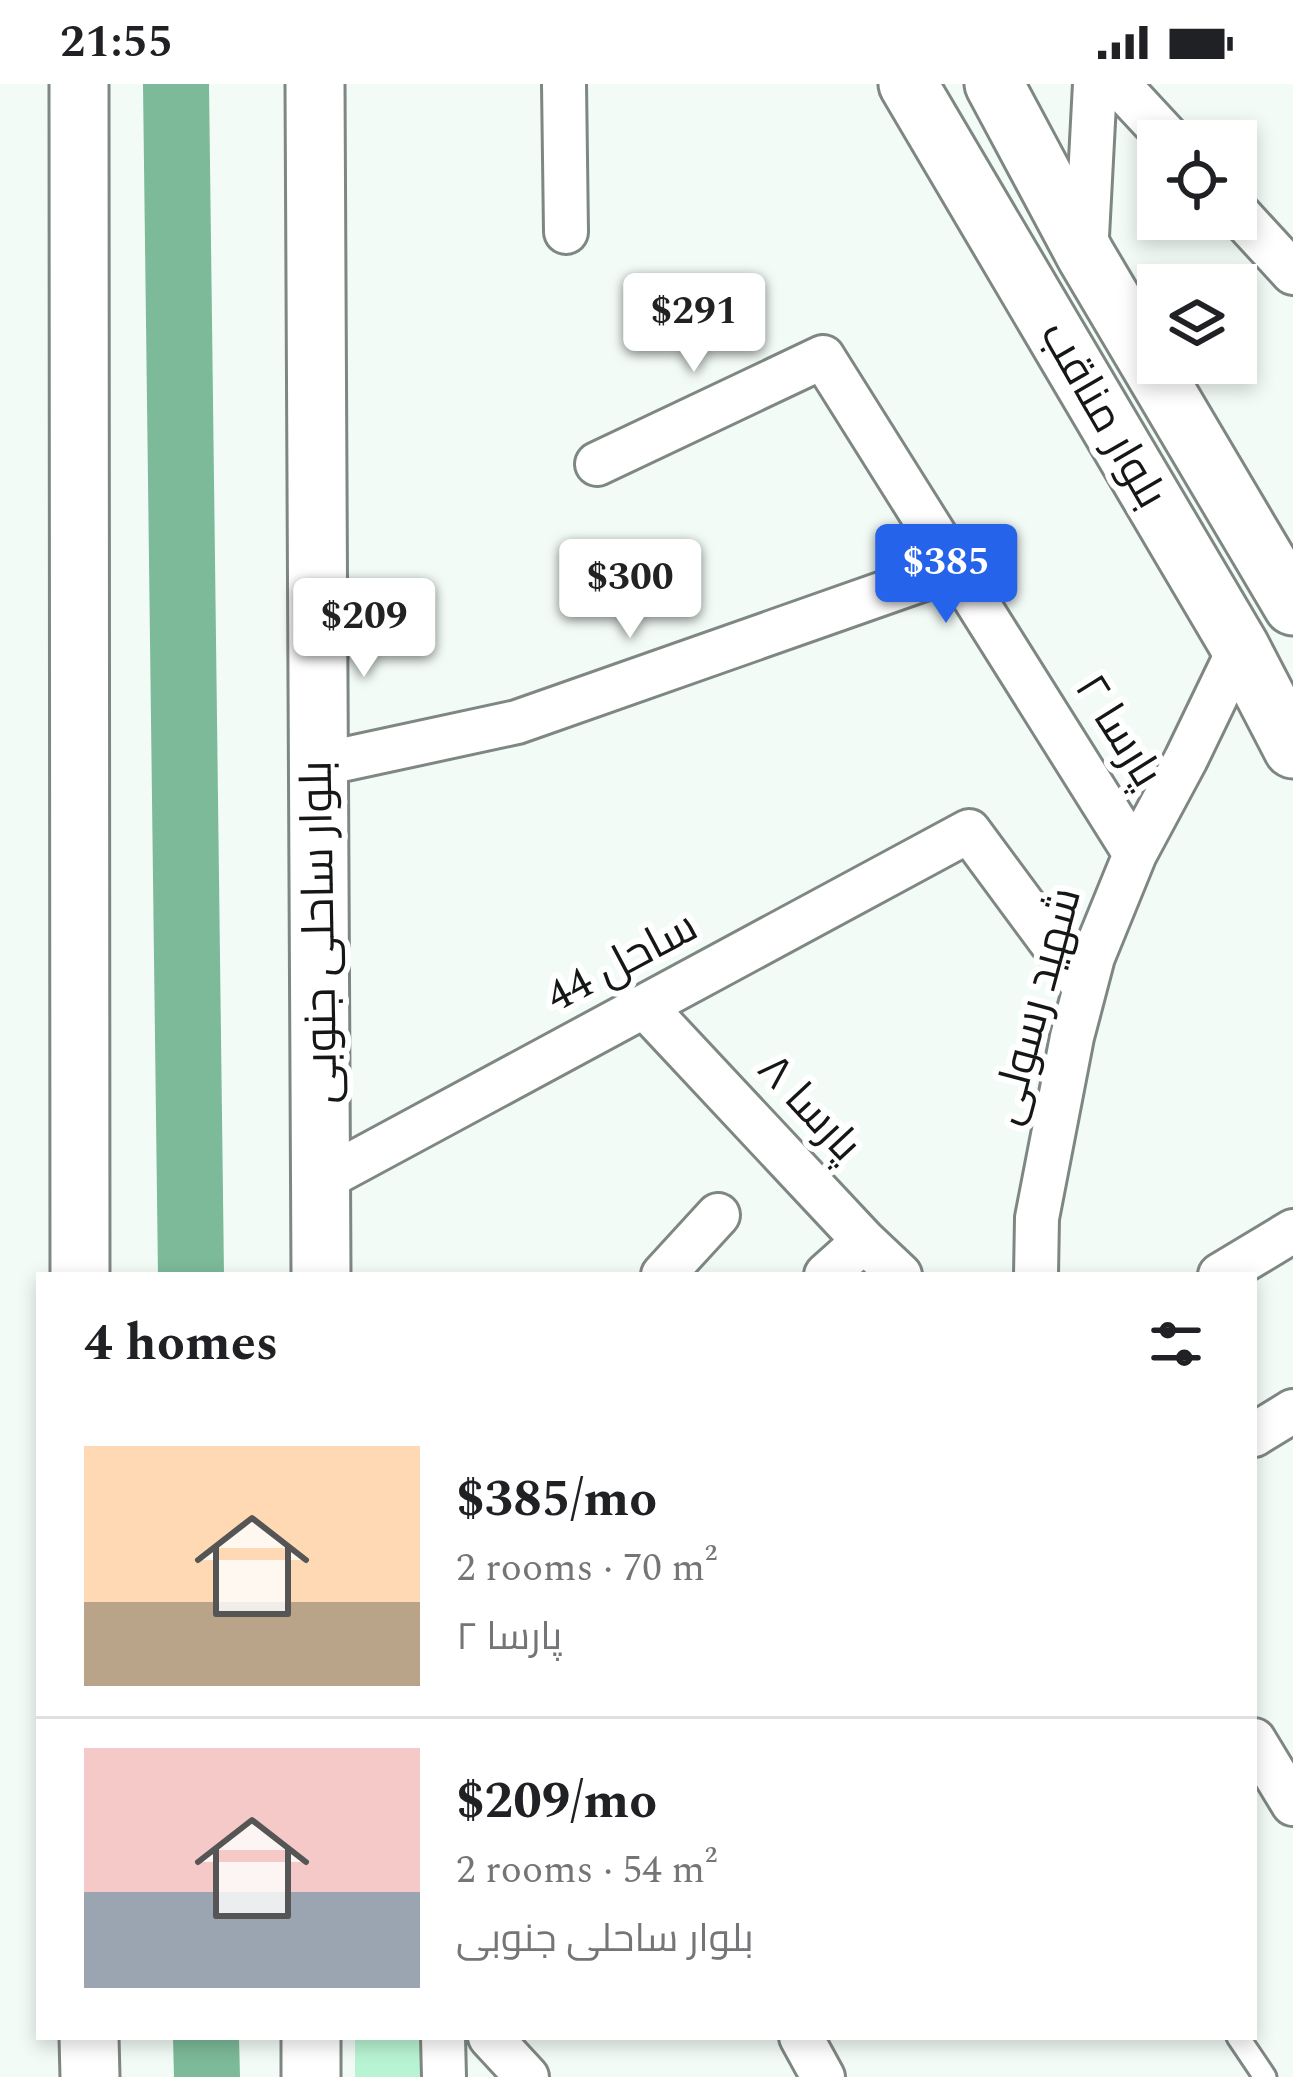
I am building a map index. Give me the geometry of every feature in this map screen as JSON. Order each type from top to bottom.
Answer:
[{"type":"main road","points":[[79,84],[80,1272]]},
{"type":"main road","name":"بلوار ساحلی جنوبی","points":[[315,84],[321,1272]]},
{"type":"main road","name":"بلوار مناقب","points":[[908,84],[1240,647],[1293,749]]},
{"type":"main road","name":"بلوار مناقب","points":[[994,84],[1086,256],[1293,606]]},
{"type":"main road","points":[[89,2040],[90,2077]]},
{"type":"main road","points":[[310,2040],[311,2077]]},
{"type":"street","points":[[564,84],[566,232]]},
{"type":"street","points":[[1086,256],[1095,84]]},
{"type":"street","points":[[1118,84],[1151,120]]},
{"type":"street","points":[[1257,234],[1293,273]]},
{"type":"street","name":"پارسا ۲","points":[[597,464],[824,357],[1135,854]]},
{"type":"street","points":[[318,765],[517,722],[955,568]]},
{"type":"street","name":"شهید رسولی","points":[[1036,1272],[1037,1218],[1093,957],[1135,854],[1240,647]]},
{"type":"street","name":"ساحل 44","points":[[322,1180],[969,831],[1084,988]]},
{"type":"street","name":"پارسا ۸","points":[[645,1007],[897,1272]]},
{"type":"street","points":[[666,1272],[718,1215]]},
{"type":"street","points":[[1225,1272],[1293,1231]]},
{"type":"street","points":[[829,1272],[864,1241]]},
{"type":"street","points":[[1257,1433],[1293,1411]]},
{"type":"street","points":[[1257,1745],[1293,1804]]},
{"type":"street","points":[[443,2040],[444,2077]]},
{"type":"street","points":[[493,2040],[527,2077]]},
{"type":"street","points":[[803,2040],[823,2077]]},
{"type":"lane","points":[[1240,2040],[1265,2077]]},
{"type":"green space","points":[[355,2040],[430,2040],[431,2077],[355,2077]]},
{"type":"waterway","points":[[176,84],[191,1272]]},
{"type":"waterway","points":[[206,2040],[207,2077]]}]
